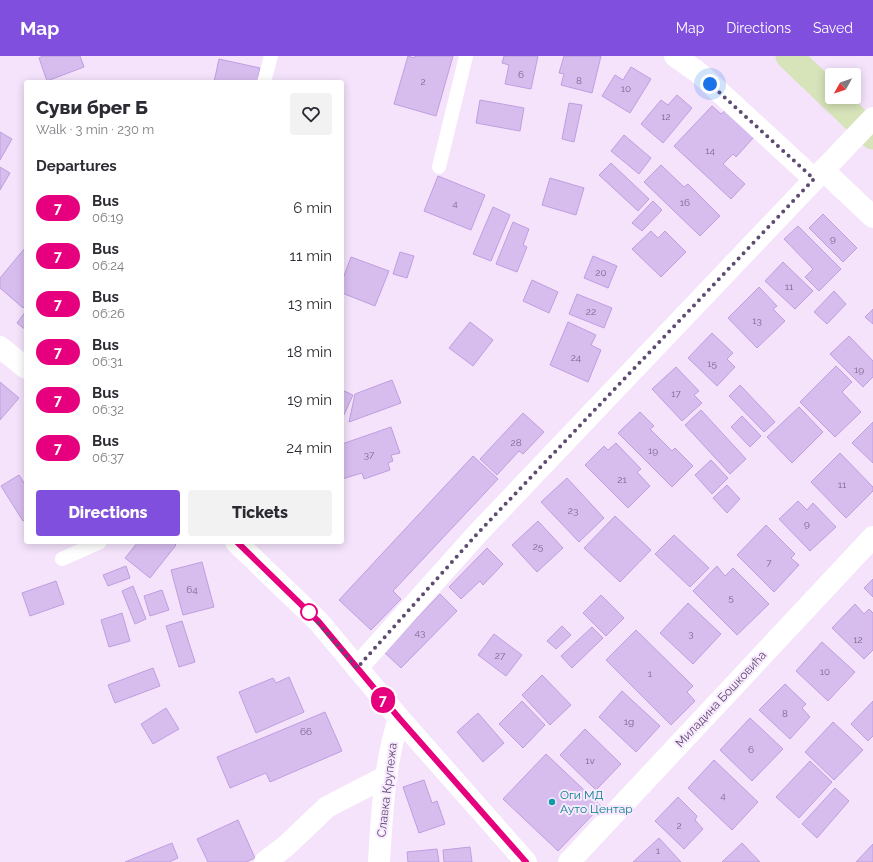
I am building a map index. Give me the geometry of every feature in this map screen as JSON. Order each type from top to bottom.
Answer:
[{"type":"street","points":[[675,56],[699,73],[818,174],[873,217]]},
{"type":"street","points":[[357,668],[477,534],[818,174],[873,118]]},
{"type":"street","points":[[0,347],[24,366]]},
{"type":"street","name":"Миладина Бошковића","points":[[569,862],[873,537]]},
{"type":"street","points":[[238,544],[319,622],[399,718],[526,862]]},
{"type":"street","name":"Славка Крупежа","points":[[379,862],[389,756],[399,718]]},
{"type":"street","points":[[265,862],[286,846],[327,807],[387,776]]},
{"type":"lane","points":[[265,80],[271,56]]},
{"type":"lane","points":[[439,167],[466,56]]},
{"type":"lane","points":[[62,560],[96,544]]},
{"type":"building","points":[[43,56],[80,56],[84,67],[47,80],[39,58]]},
{"type":"building","points":[[408,56],[414,58],[415,56],[453,56],[436,116],[394,104]]},
{"type":"building","points":[[504,56],[538,56],[531,89],[505,84],[509,65],[502,63]]},
{"type":"building","points":[[564,56],[601,56],[592,93],[561,85],[564,74],[559,73]]},
{"type":"building","points":[[219,59],[260,68],[257,80],[214,80]]},
{"type":"building","points":[[631,67],[651,79],[630,113],[602,96],[615,75],[623,80]]},
{"type":"building","points":[[677,95],[692,108],[663,143],[641,124],[661,100],[668,105]]},
{"type":"building","points":[[480,100],[524,108],[520,131],[476,123]]},
{"type":"building","points":[[569,103],[582,105],[574,142],[562,139]]},
{"type":"building","points":[[712,106],[721,114],[726,110],[754,137],[736,157],[733,154],[723,164],[745,184],[731,199],[674,146]]},
{"type":"building","points":[[0,132],[12,139],[0,160]]},
{"type":"building","points":[[624,135],[651,158],[639,174],[611,151]]},
{"type":"building","points":[[611,163],[649,199],[638,211],[599,175]]},
{"type":"building","points":[[661,165],[684,187],[688,184],[720,216],[700,236],[644,182]]},
{"type":"building","points":[[0,167],[10,173],[0,190]]},
{"type":"building","points":[[438,176],[485,195],[471,230],[424,211]]},
{"type":"building","points":[[550,178],[584,188],[576,215],[542,205]]},
{"type":"building","points":[[653,201],[662,210],[642,231],[632,223]]},
{"type":"building","points":[[493,207],[510,215],[491,261],[473,254]]},
{"type":"building","points":[[823,214],[857,248],[843,262],[809,228]]},
{"type":"building","points":[[513,222],[529,229],[523,245],[527,247],[517,272],[496,264]]},
{"type":"building","points":[[798,226],[841,269],[819,291],[805,277],[813,269],[784,239]]},
{"type":"building","points":[[651,231],[658,238],[665,231],[686,252],[661,277],[632,249]]},
{"type":"building","points":[[24,249],[23,308],[0,288],[0,278]]},
{"type":"building","points":[[400,252],[414,256],[407,278],[393,274]]},
{"type":"building","points":[[593,256],[617,266],[608,288],[584,278]]},
{"type":"building","points":[[351,257],[389,271],[375,306],[344,294],[344,276]]},
{"type":"building","points":[[783,262],[813,291],[795,309],[765,281]]},
{"type":"building","points":[[532,280],[558,292],[549,313],[523,301]]},
{"type":"building","points":[[759,287],[777,306],[773,309],[785,321],[757,348],[728,318]]},
{"type":"building","points":[[834,291],[846,304],[827,324],[814,312]]},
{"type":"building","points":[[577,294],[612,308],[604,328],[569,314]]},
{"type":"building","points":[[873,309],[873,324],[865,317]]},
{"type":"building","points":[[24,314],[24,328],[17,323]]},
{"type":"building","points":[[470,322],[493,340],[473,366],[449,348]]},
{"type":"building","points":[[568,322],[596,335],[591,345],[601,350],[588,382],[550,365]]},
{"type":"building","points":[[712,333],[733,353],[727,359],[735,367],[717,386],[688,358]]},
{"type":"building","points":[[849,336],[873,361],[873,377],[863,387],[830,354]]},
{"type":"building","points":[[836,366],[852,382],[842,392],[861,412],[835,437],[800,402]]},
{"type":"building","points":[[676,367],[699,391],[694,395],[702,403],[682,421],[652,389]]},
{"type":"building","points":[[392,380],[401,403],[349,422],[355,394]]},
{"type":"building","points":[[0,382],[19,398],[0,420]]},
{"type":"building","points":[[740,385],[775,422],[764,432],[729,396]]},
{"type":"building","points":[[344,391],[353,395],[344,415]]},
{"type":"building","points":[[799,407],[823,432],[792,463],[767,437]]},
{"type":"building","points":[[701,410],[746,459],[730,474],[685,425]]},
{"type":"building","points":[[640,412],[654,426],[650,429],[672,451],[675,448],[693,466],[672,487],[618,433]]},
{"type":"building","points":[[523,413],[544,432],[523,454],[519,451],[497,475],[480,459]]},
{"type":"building","points":[[742,416],[761,436],[750,447],[731,427]]},
{"type":"building","points":[[873,422],[873,463],[852,443]]},
{"type":"building","points":[[391,427],[400,453],[391,455],[393,461],[388,463],[390,470],[364,479],[362,473],[344,478],[344,443]]},
{"type":"building","points":[[616,443],[641,469],[637,472],[650,486],[628,508],[585,465],[604,446],[608,450]]},
{"type":"building","points":[[840,453],[873,487],[873,491],[846,518],[811,482]]},
{"type":"building","points":[[473,456],[498,479],[393,591],[401,599],[371,630],[339,600]]},
{"type":"building","points":[[711,460],[728,478],[712,494],[695,475]]},
{"type":"building","points":[[19,475],[24,483],[23,521],[1,486]]},
{"type":"building","points":[[567,478],[604,518],[579,542],[541,502]]},
{"type":"building","points":[[727,485],[740,499],[727,513],[713,498]]},
{"type":"building","points":[[798,501],[807,510],[813,503],[836,527],[810,551],[779,519]]},
{"type":"building","points":[[615,516],[651,550],[620,582],[584,548]]},
{"type":"building","points":[[538,521],[563,548],[537,572],[512,545]]},
{"type":"building","points":[[766,525],[795,554],[791,558],[799,565],[774,592],[737,555]]},
{"type":"building","points":[[674,535],[709,568],[690,587],[655,554]]},
{"type":"building","points":[[136,544],[176,545],[150,578],[125,558]]},
{"type":"building","points":[[487,548],[503,564],[483,585],[480,581],[461,599],[449,587]]},
{"type":"building","points":[[202,562],[214,607],[183,615],[171,570]]},
{"type":"building","points":[[126,566],[130,578],[108,586],[103,575]]},
{"type":"building","points":[[717,566],[725,576],[733,568],[769,604],[737,635],[693,591]]},
{"type":"building","points":[[873,579],[873,597],[864,588]]},
{"type":"building","points":[[56,581],[64,604],[30,616],[22,593]]},
{"type":"building","points":[[133,586],[146,619],[135,624],[122,591]]},
{"type":"building","points":[[162,590],[169,610],[150,616],[144,596]]},
{"type":"building","points":[[440,594],[457,611],[401,668],[384,652]]},
{"type":"building","points":[[601,595],[624,618],[606,636],[583,613]]},
{"type":"building","points":[[688,603],[721,634],[693,664],[660,633]]},
{"type":"building","points":[[855,604],[864,614],[869,609],[873,613],[873,650],[864,659],[832,628]]},
{"type":"building","points":[[122,613],[130,641],[109,647],[101,620]]},
{"type":"building","points":[[182,621],[195,662],[179,667],[166,626]]},
{"type":"building","points":[[562,626],[571,635],[556,649],[547,641]]},
{"type":"building","points":[[592,627],[603,638],[572,668],[561,656]]},
{"type":"building","points":[[636,630],[693,686],[687,692],[695,701],[671,725],[606,660]]},
{"type":"building","points":[[494,634],[522,655],[506,676],[478,655]]},
{"type":"building","points":[[822,642],[855,672],[828,701],[796,671]]},
{"type":"building","points":[[153,668],[160,686],[115,703],[108,685]]},
{"type":"building","points":[[542,675],[571,705],[550,725],[522,695]]},
{"type":"building","points":[[289,677],[304,712],[256,733],[239,692],[273,678],[276,683]]},
{"type":"building","points":[[785,684],[806,704],[802,708],[810,717],[790,739],[759,710]]},
{"type":"building","points":[[622,691],[660,726],[636,752],[599,717]]},
{"type":"building","points":[[522,701],[545,725],[523,748],[499,724]]},
{"type":"building","points":[[873,701],[873,736],[868,741],[851,724]]},
{"type":"building","points":[[166,708],[179,729],[153,744],[141,724]]},
{"type":"building","points":[[325,712],[342,751],[270,782],[266,773],[230,788],[217,757]]},
{"type":"building","points":[[478,713],[504,743],[483,762],[457,732]]},
{"type":"building","points":[[750,718],[783,749],[752,781],[720,750]]},
{"type":"building","points":[[833,722],[863,750],[834,780],[805,752]]},
{"type":"building","points":[[585,729],[621,764],[596,790],[560,755]]},
{"type":"building","name":"Оги МД Ауто Центар","points":[[546,754],[601,806],[558,851],[503,799]]},
{"type":"building","points":[[714,760],[758,802],[732,830],[688,788]]},
{"type":"building","points":[[810,761],[832,782],[799,818],[776,797]]},
{"type":"building","points":[[424,780],[432,803],[437,801],[445,824],[419,833],[403,787]]},
{"type":"building","points":[[835,788],[849,801],[817,838],[802,824]]},
{"type":"building","points":[[678,797],[697,816],[695,820],[703,829],[684,849],[655,821]]},
{"type":"building","points":[[238,820],[255,858],[246,862],[208,862],[197,839]]},
{"type":"building","points":[[659,838],[681,862],[633,862]]},
{"type":"building","points":[[172,843],[178,858],[169,862],[125,862]]},
{"type":"building","points":[[742,843],[760,862],[722,862]]},
{"type":"building","points":[[873,844],[873,862],[856,862]]},
{"type":"building","points":[[470,847],[472,862],[444,862],[443,850]]},
{"type":"building","points":[[437,849],[439,862],[408,862],[407,852]]},
{"type":"waterway","points":[[789,56],[825,90]]},
{"type":"waterway","points":[[839,104],[873,136]]},
{"type":"bus line","name":"7","points":[[239,544],[319,622],[399,718],[526,862]]},
{"type":"place","name":"Оги МД Ауто Центар","points":[[552,802]]},
{"type":"route","points":[[309,612],[357,668],[477,534],[814,179],[710,84]]}]
